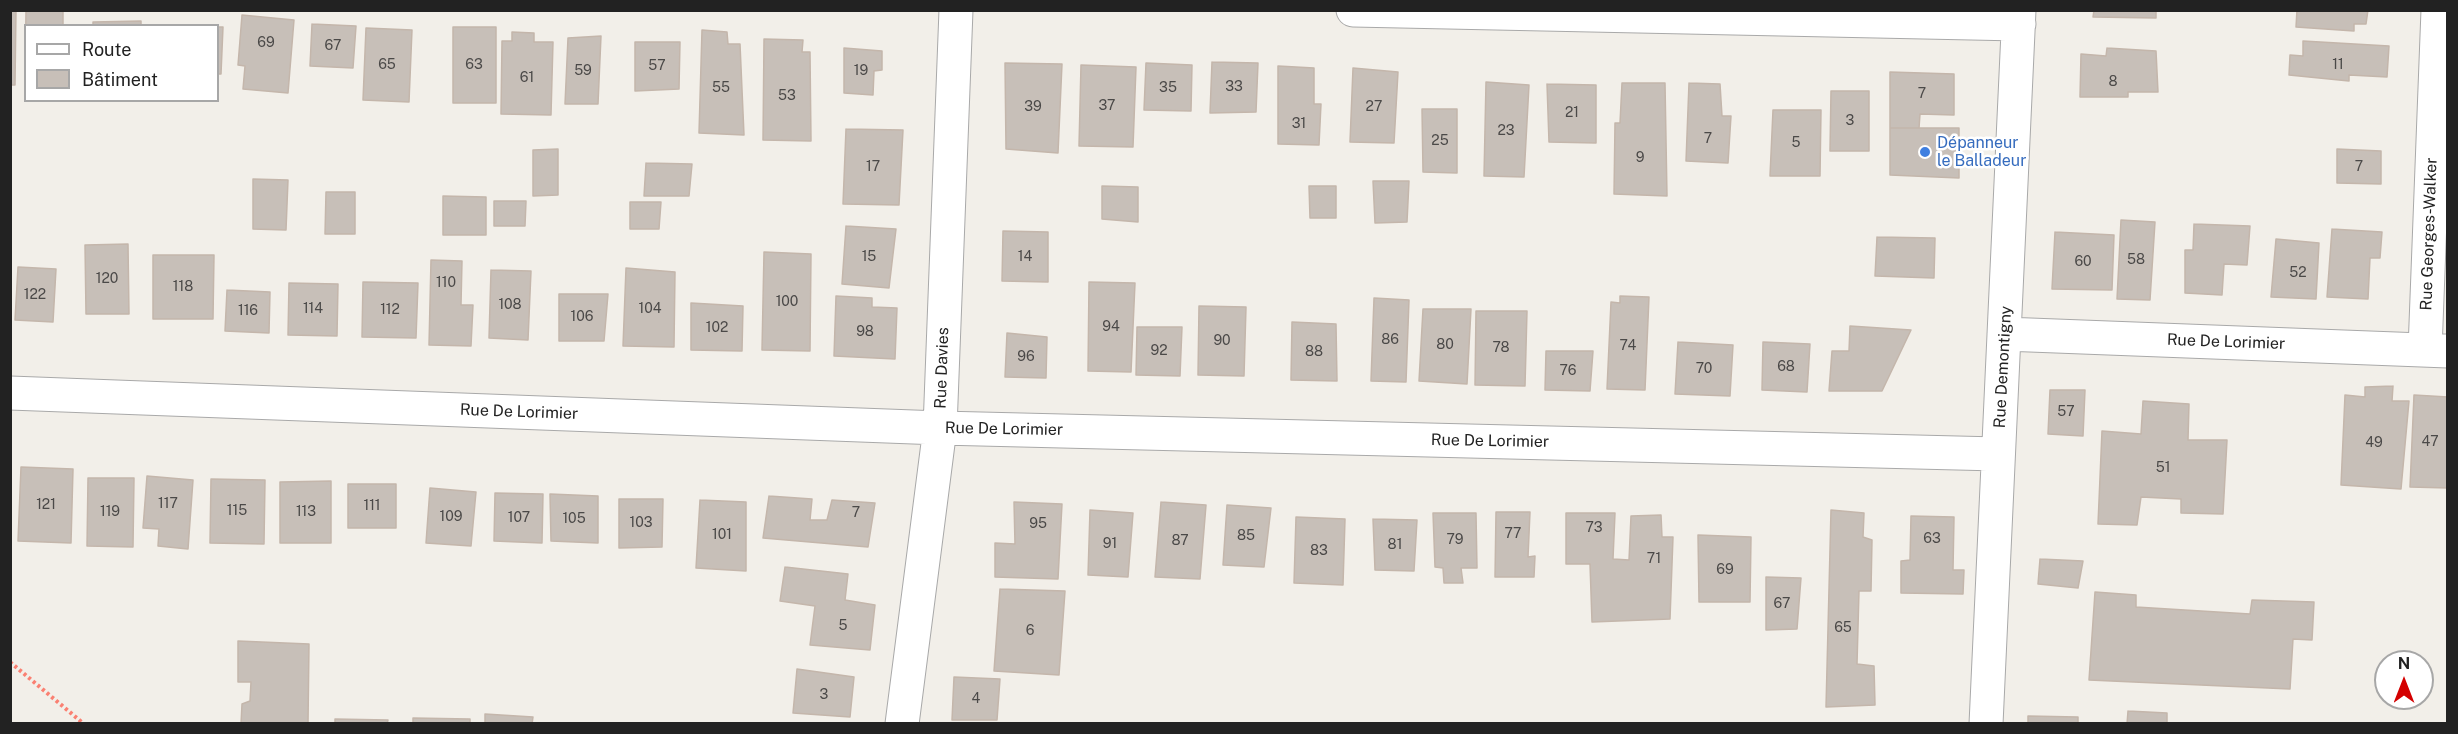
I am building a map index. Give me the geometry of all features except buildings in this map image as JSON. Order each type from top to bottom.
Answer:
[{"type":"street","name":"Rue Davies","points":[[902,723],[940,428],[956,10]]},
{"type":"street","points":[[1353,10],[2019,17]]},
{"type":"street","name":"Rue Georges-Walker","points":[[2436,351],[2438,10]]},
{"type":"street","name":"Rue Demontigny","points":[[1986,723],[2019,17]]},
{"type":"street","name":"Rue De Lorimier","points":[[2004,334],[2436,351]]},
{"type":"street","name":"Rue De Lorimier","points":[[10,393],[940,428],[1998,454]]},
{"type":"path","points":[[10,662],[84,723]]},
{"type":"place","name":"Dépanneur le Balladeur","points":[[1925,152]]}]
